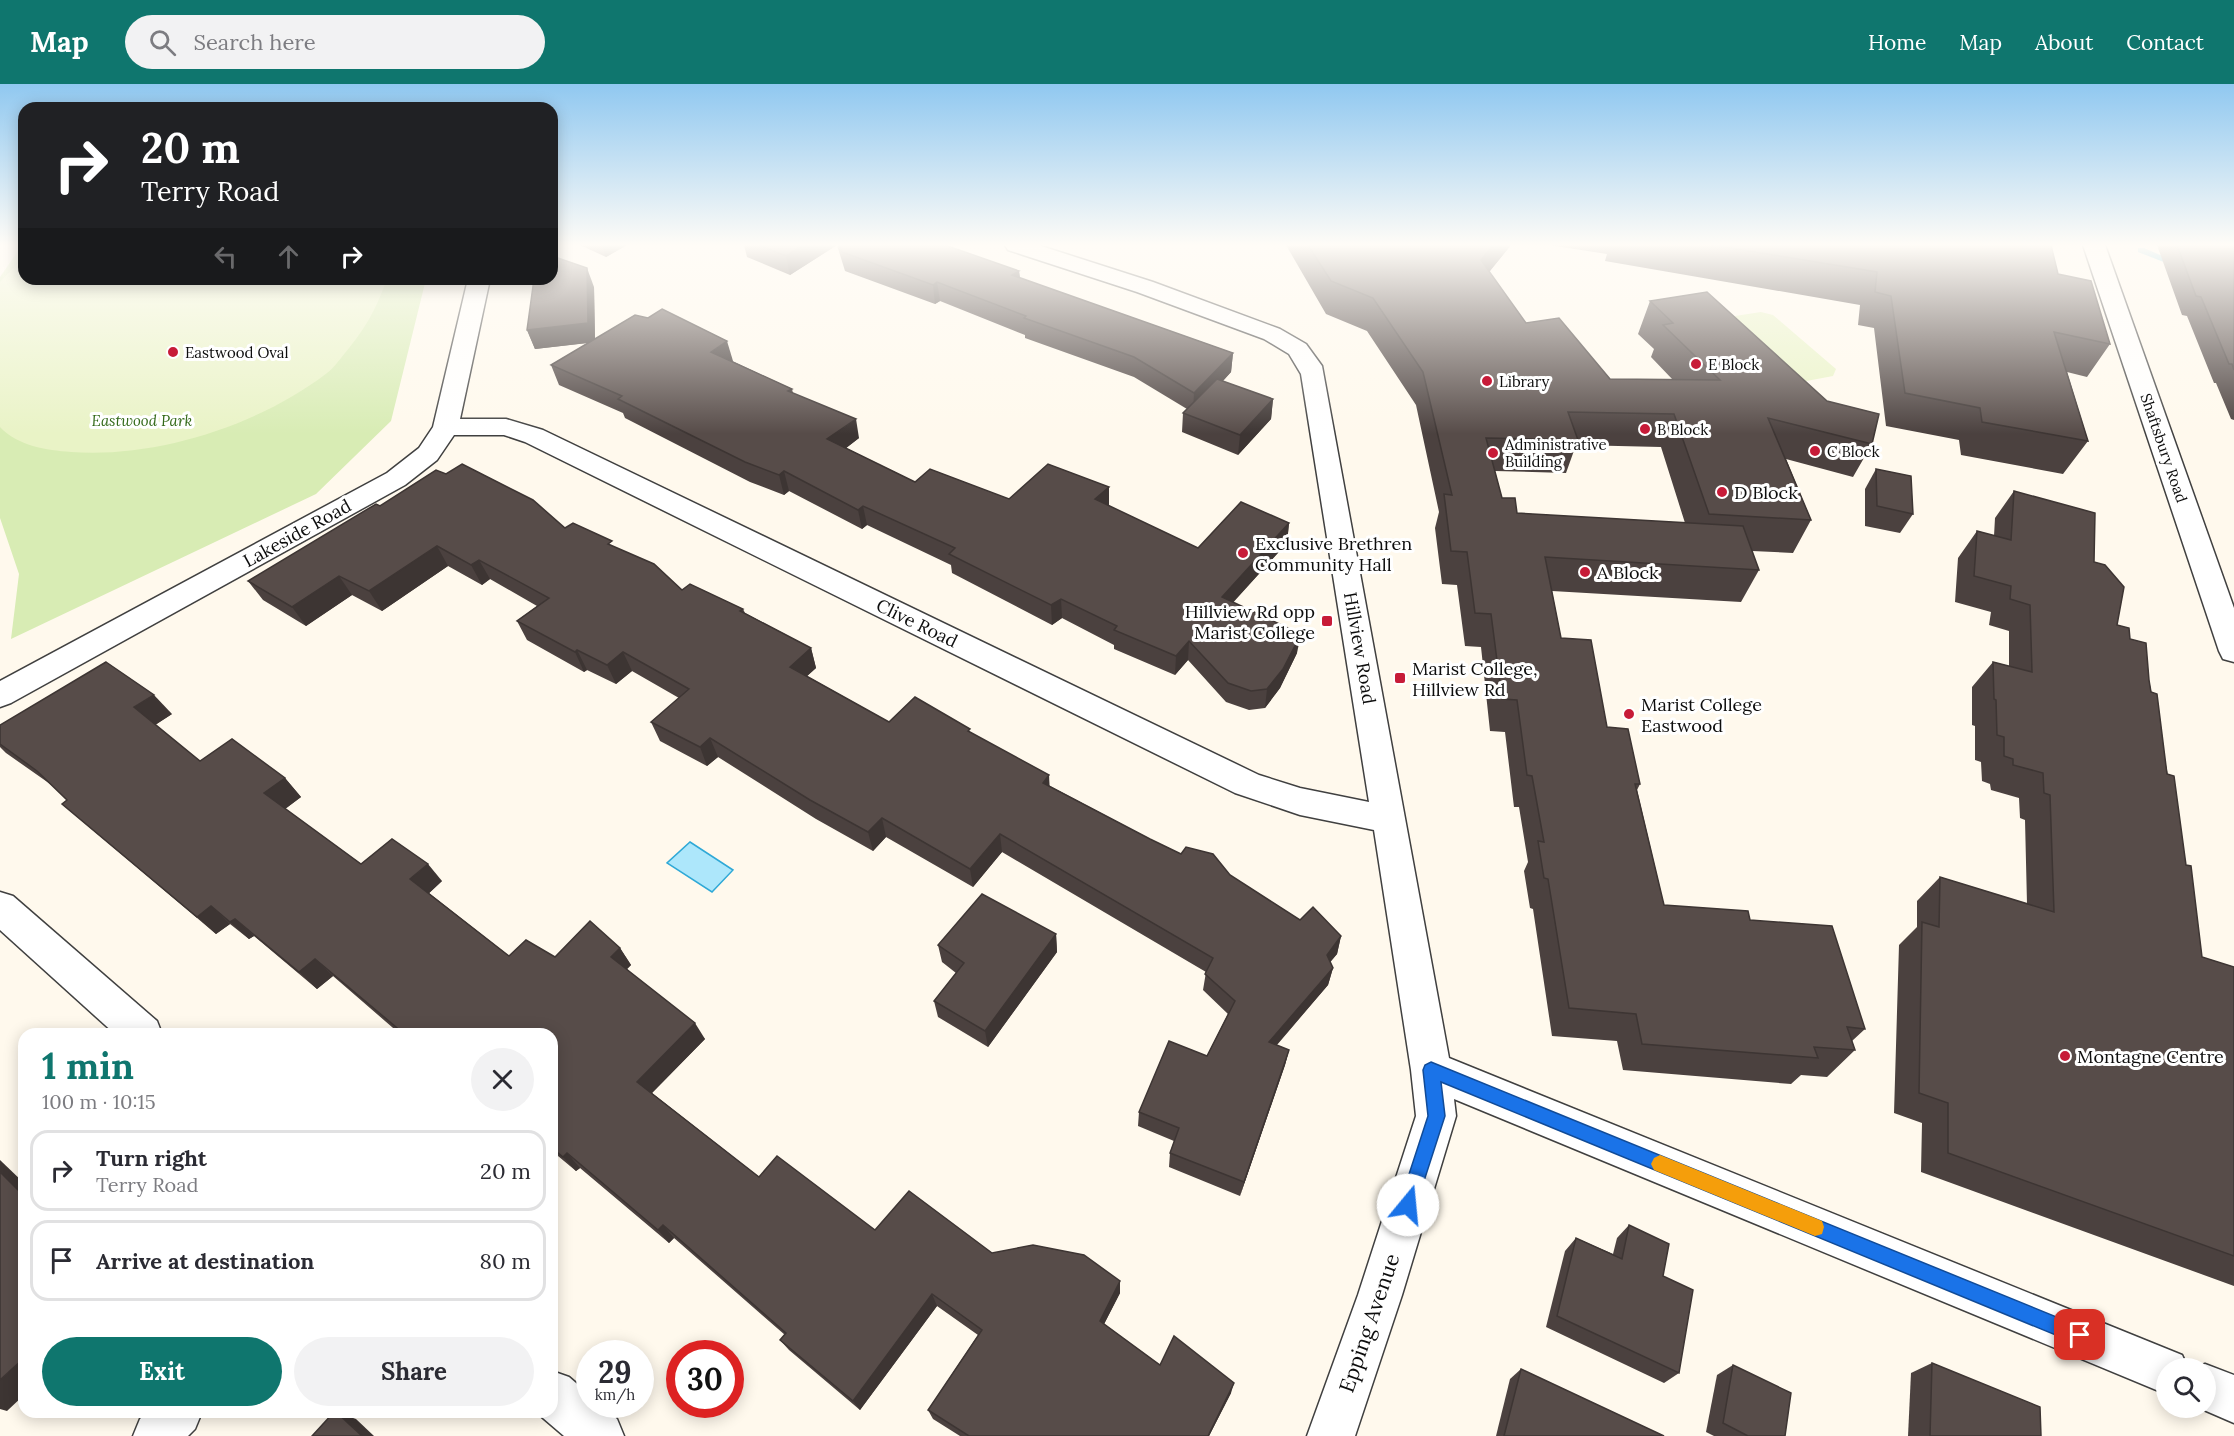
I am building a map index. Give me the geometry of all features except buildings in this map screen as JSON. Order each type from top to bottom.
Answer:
[{"type":"street","name":"Lakeside Road","points":[[0,695],[396,479],[428,454],[446,427],[473,308]]},
{"type":"street","name":"Hillview Road","points":[[1201,308],[1286,340],[1305,355],[1313,374],[1431,1070]]},
{"type":"street","name":"Shaftsbury Road","points":[[2112,308],[2234,651]]},
{"type":"street","name":"Clive Road","points":[[446,427],[506,427],[534,436],[1247,784],[1306,805],[1389,819]]},
{"type":"street","points":[[0,907],[136,1028]]},
{"type":"street","points":[[1431,1070],[2156,1367]]},
{"type":"street","name":"Epping Avenue","points":[[1331,1436],[1380,1295],[1436,1116],[1431,1070]]},
{"type":"street","points":[[2216,1392],[2234,1399]]},
{"type":"street","points":[[558,1399],[600,1436]]},
{"type":"street","points":[[157,1436],[173,1418]]},
{"type":"green space","name":"Eastwood Park","points":[[0,308],[419,308],[391,421],[316,494],[11,639],[19,574],[0,518]]},
{"type":"green space","name":"Eastwood Oval","points":[[0,308],[374,308],[365,327],[327,373],[270,409],[205,435],[137,450],[104,453],[71,452],[24,443],[0,427]]},
{"type":"green space","points":[[1761,312],[1773,315],[1836,369],[1833,376],[1780,386],[1709,320]]},
{"type":"water","points":[[690,842],[733,870],[712,892],[667,863]]},
{"type":"slow traffic","points":[[1660,1164],[1815,1227]]},
{"type":"place","name":"Eastwood Oval","points":[[173,352]]},
{"type":"place","name":"E Block","points":[[1696,364]]},
{"type":"place","name":"Library","points":[[1487,381]]},
{"type":"place","name":"B Block","points":[[1645,429]]},
{"type":"place","name":"C Block","points":[[1815,451]]},
{"type":"place","name":"Administrative Building","points":[[1493,453]]},
{"type":"place","name":"D Block","points":[[1722,492]]},
{"type":"place","name":"Exclusive Brethren Community Hall","points":[[1243,553]]},
{"type":"place","name":"A Block","points":[[1585,572]]},
{"type":"place","name":"Hillview Rd opp Marist College","points":[[1327,621]]},
{"type":"place","name":"Marist College, Hillview Rd","points":[[1400,678]]},
{"type":"place","name":"Marist College Eastwood","points":[[1629,714]]},
{"type":"place","name":"Montagne Centre","points":[[2065,1056]]},
{"type":"route","points":[[1408,1205],[1436,1116],[1431,1070],[2080,1335]]}]
